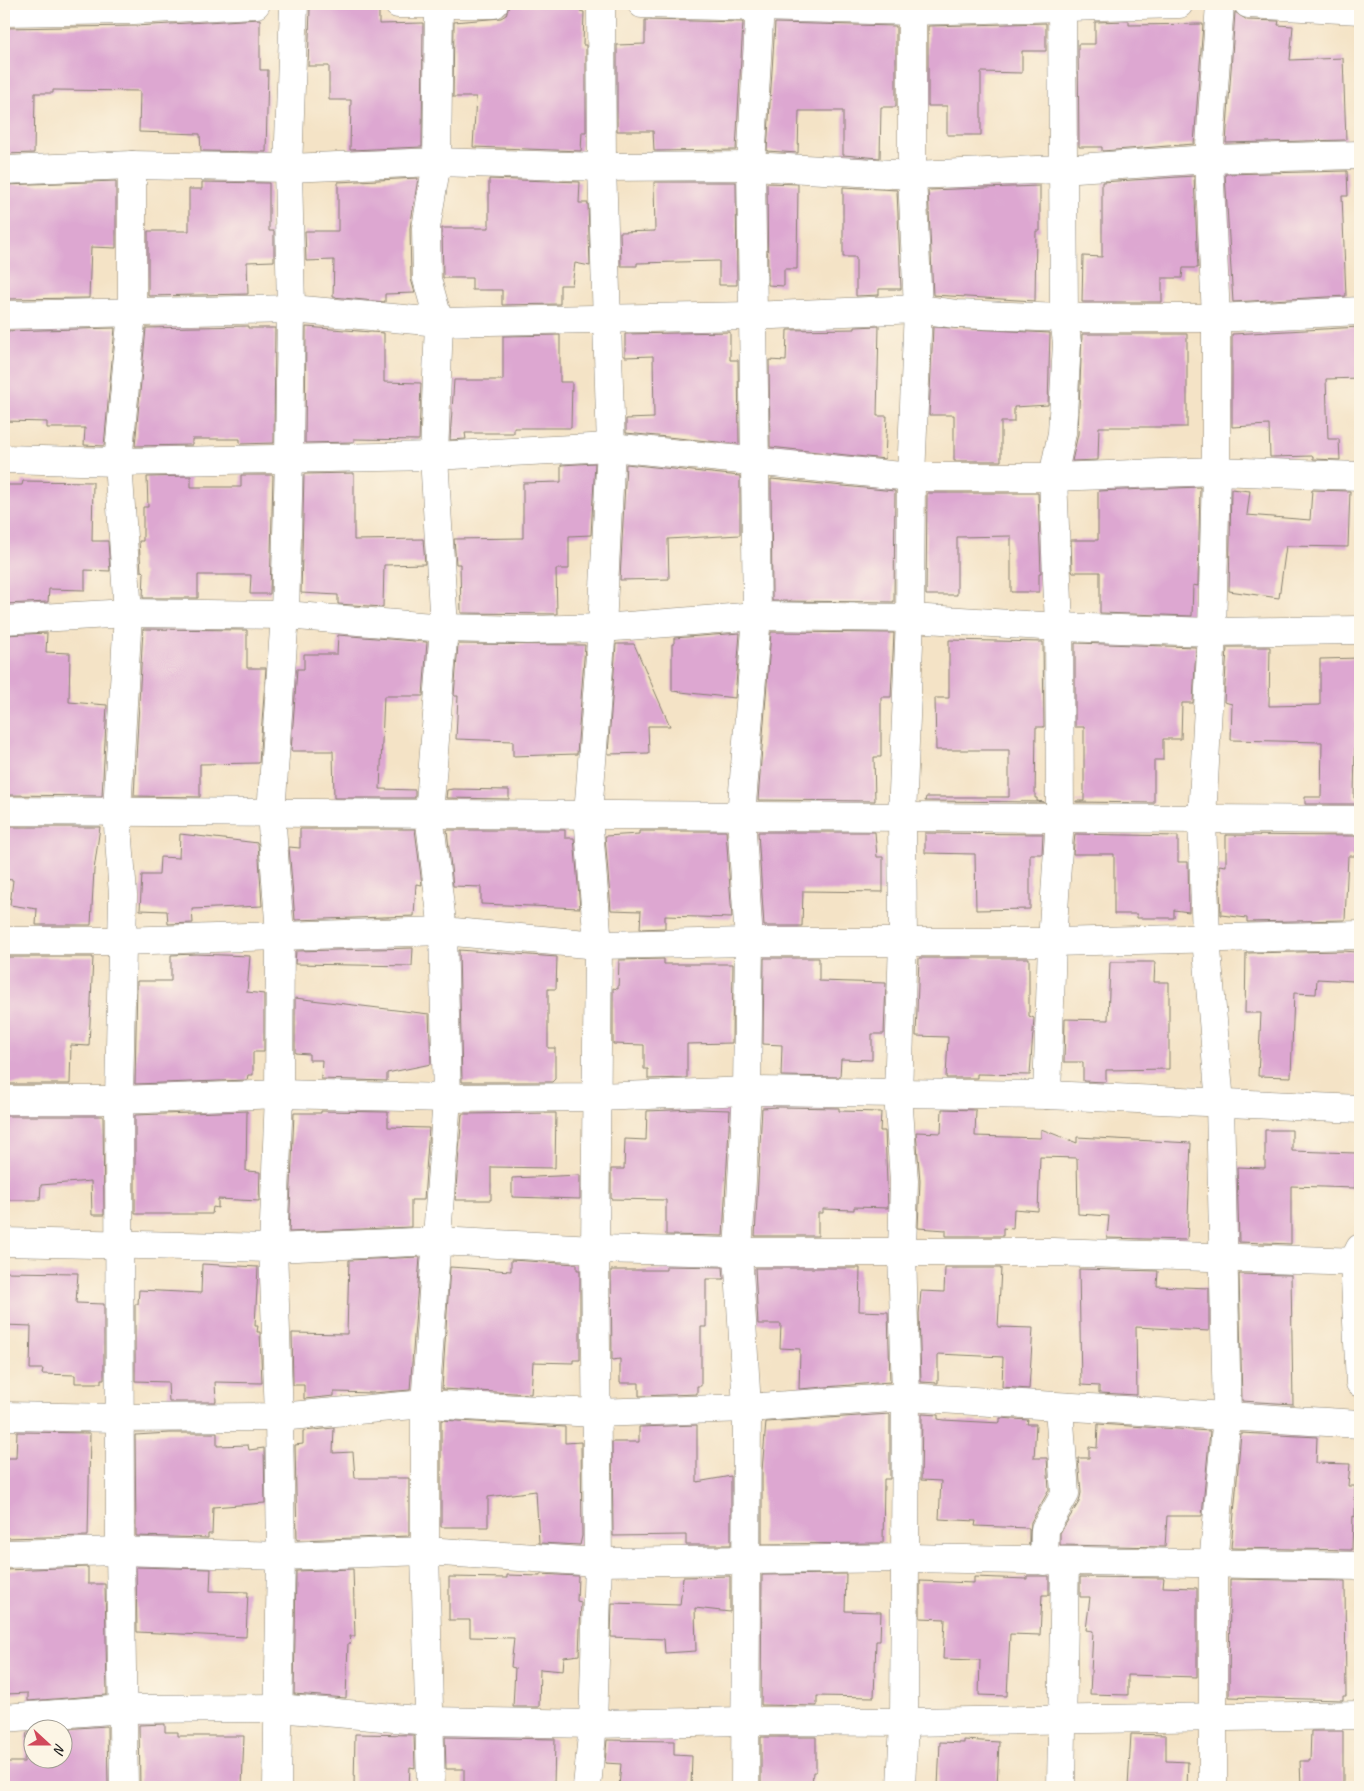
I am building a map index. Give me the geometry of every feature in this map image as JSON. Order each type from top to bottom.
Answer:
[{"type":"street","points":[[4,12],[256,4]]},
{"type":"street","points":[[277,1787],[281,1556],[279,1416],[273,1248],[279,1094],[280,934],[272,813],[285,615],[291,309],[288,168],[294,4]]},
{"type":"street","points":[[398,4],[494,4]]},
{"type":"street","points":[[431,1787],[425,1551],[425,1404],[447,1098],[443,931],[429,814],[444,628],[434,456],[439,322],[427,279],[426,228],[437,162],[439,4]]},
{"type":"street","points":[[587,1787],[593,1724],[598,1562],[595,1412],[595,1249],[598,945],[588,815],[602,628],[611,447],[609,319],[602,167],[601,4]]},
{"type":"street","points":[[642,4],[912,7],[1179,4]]},
{"type":"street","points":[[1213,1787],[1213,1564],[1227,1415],[1220,1103],[1206,938],[1202,819],[1212,632],[1216,471],[1216,318],[1209,159],[1220,4]]},
{"type":"street","points":[[1248,4],[1360,10]]},
{"type":"street","points":[[745,1787],[748,1408],[738,1252],[748,1091],[749,942],[741,816],[757,616],[751,166],[760,6]]},
{"type":"street","points":[[1047,1095],[1052,942],[1060,818],[1059,627],[1053,478],[1063,424],[1068,342],[1064,318],[1062,6]]},
{"type":"street","points":[[901,1787],[904,1722],[906,1397],[902,1251],[904,1180],[898,1094],[903,941],[902,817],[910,618],[911,477],[918,309],[912,175],[912,7]]},
{"type":"street","points":[[4,170],[132,165],[288,168],[437,162],[602,167],[751,166],[912,175],[1062,169],[1209,159],[1360,155]]},
{"type":"street","points":[[124,1787],[120,1551],[119,1100],[120,941],[123,895],[117,812],[128,613],[118,462],[132,312],[132,165]]},
{"type":"street","points":[[4,315],[291,309],[439,322],[752,316],[918,309],[956,314],[1064,318],[1216,318],[1360,311]]},
{"type":"street","points":[[4,459],[118,462],[289,457],[434,456],[611,447],[911,477],[1053,478],[1216,471],[1360,476]]},
{"type":"street","points":[[4,620],[128,613],[285,615],[444,628],[528,630],[602,628],[757,616],[910,618],[1059,627],[1212,632],[1360,630]]},
{"type":"street","points":[[4,811],[1360,820]]},
{"type":"street","points":[[4,941],[120,941],[280,934],[443,931],[598,945],[749,942],[1052,942],[1360,935]]},
{"type":"street","points":[[4,1100],[119,1100],[279,1094],[447,1098],[598,1097],[748,1091],[1047,1095],[1360,1109]]},
{"type":"street","points":[[4,1242],[273,1248],[438,1241],[595,1249],[738,1252],[902,1251],[1224,1257],[1358,1257],[1360,1383]]},
{"type":"street","points":[[4,1416],[120,1418],[279,1416],[425,1404],[595,1412],[748,1408],[906,1397],[1360,1424]]},
{"type":"street","points":[[1059,1407],[1065,1494],[1045,1529],[1055,1562],[1063,1720],[1061,1787]]},
{"type":"street","points":[[4,1554],[120,1551],[281,1556],[425,1551],[598,1562],[905,1558],[1360,1566]]},
{"type":"street","points":[[4,1718],[124,1709],[278,1708],[429,1721],[593,1724],[745,1721],[904,1722],[1360,1715]]},
{"type":"building","points":[[509,5],[580,7],[580,11],[584,12],[583,45],[586,45],[586,132],[582,132],[581,151],[473,147],[476,97],[453,97],[454,22],[501,18],[506,15]]},
{"type":"building","points":[[310,8],[379,8],[379,24],[423,23],[422,147],[350,150],[351,100],[329,100],[329,66],[308,66]]},
{"type":"building","points":[[1235,12],[1247,20],[1279,21],[1278,25],[1293,26],[1290,60],[1343,58],[1346,140],[1226,143]]},
{"type":"building","points":[[260,19],[260,70],[268,70],[266,152],[201,151],[200,134],[139,132],[140,91],[53,90],[53,93],[35,93],[34,153],[4,154],[4,28],[135,26]]},
{"type":"building","points":[[645,20],[743,22],[736,150],[654,151],[653,131],[617,131],[617,45],[645,44]]},
{"type":"building","points":[[1129,21],[1129,25],[1203,24],[1194,144],[1102,151],[1102,147],[1079,147],[1078,44],[1095,44],[1095,22]]},
{"type":"building","points":[[775,23],[896,26],[896,107],[881,107],[880,158],[843,155],[843,111],[799,111],[798,153],[767,151]]},
{"type":"building","points":[[1046,23],[1046,51],[1022,51],[1022,73],[981,72],[981,135],[947,135],[947,106],[928,106],[928,26]]},
{"type":"building","points":[[1347,171],[1348,196],[1342,196],[1346,296],[1233,302],[1225,174]]},
{"type":"building","points":[[1194,176],[1198,268],[1183,268],[1182,278],[1162,278],[1162,302],[1082,302],[1083,256],[1102,257],[1102,182]]},
{"type":"building","points":[[418,178],[410,228],[411,279],[415,293],[385,294],[385,302],[333,297],[334,260],[306,261],[305,231],[338,231],[338,182]]},
{"type":"building","points":[[489,179],[580,182],[579,203],[588,203],[590,266],[575,263],[572,285],[560,285],[560,304],[502,305],[502,290],[472,290],[472,278],[443,278],[442,228],[489,228]]},
{"type":"building","points":[[116,181],[116,248],[91,247],[89,298],[4,299],[4,185]]},
{"type":"building","points":[[202,182],[269,183],[269,231],[274,231],[274,261],[247,262],[248,294],[148,296],[148,231],[189,231],[189,189],[202,189]]},
{"type":"building","points":[[654,182],[736,182],[737,285],[719,285],[719,261],[637,263],[637,266],[621,266],[620,232],[655,231]]},
{"type":"building","points":[[767,183],[798,184],[797,269],[784,269],[784,286],[768,285]]},
{"type":"building","points":[[1040,186],[1040,231],[1036,231],[1035,301],[933,295],[928,190]]},
{"type":"building","points":[[843,187],[897,190],[901,289],[879,289],[879,295],[856,296],[856,257],[843,257]]},
{"type":"building","points":[[248,326],[248,328],[275,328],[274,443],[240,444],[240,439],[192,439],[192,445],[135,446],[146,328]]},
{"type":"building","points":[[879,326],[877,416],[887,416],[885,459],[770,447],[769,360],[786,361],[787,330],[855,329],[855,327]]},
{"type":"building","points":[[306,327],[384,333],[384,382],[421,383],[419,440],[354,439],[354,442],[305,443]]},
{"type":"building","points":[[933,327],[1050,333],[1048,405],[1014,407],[1014,422],[1001,422],[1001,461],[954,461],[954,415],[929,415]]},
{"type":"building","points":[[1360,327],[1360,378],[1326,379],[1328,439],[1339,439],[1340,460],[1313,459],[1313,456],[1270,457],[1269,425],[1232,427],[1232,334]]},
{"type":"building","points":[[115,328],[104,446],[84,445],[85,428],[47,428],[47,422],[4,421],[4,331]]},
{"type":"building","points":[[730,332],[730,360],[738,360],[739,444],[626,433],[626,419],[654,418],[653,356],[625,357],[625,334]]},
{"type":"building","points":[[1082,334],[1187,334],[1187,427],[1099,427],[1098,460],[1072,461],[1078,434]]},
{"type":"building","points":[[560,335],[560,382],[572,382],[571,428],[514,428],[514,433],[465,433],[466,439],[450,440],[454,380],[503,380],[503,336]]},
{"type":"building","points":[[595,463],[591,535],[569,536],[569,569],[556,569],[557,614],[461,613],[460,564],[456,564],[454,539],[523,538],[523,483],[561,482],[561,465]]},
{"type":"building","points":[[626,464],[740,476],[740,535],[668,539],[669,579],[620,580]]},
{"type":"building","points":[[354,473],[354,540],[423,539],[425,564],[384,565],[383,607],[338,604],[338,595],[301,593],[304,474]]},
{"type":"building","points":[[241,475],[273,475],[270,594],[250,594],[251,575],[198,575],[198,598],[143,598],[144,572],[141,571],[139,541],[143,541],[143,507],[148,507],[147,477],[191,476],[191,487],[241,487]]},
{"type":"building","points":[[771,479],[895,491],[894,602],[772,601]]},
{"type":"building","points":[[23,481],[93,482],[92,541],[108,541],[110,571],[85,570],[85,590],[49,589],[48,602],[4,604],[4,485],[22,485]]},
{"type":"building","points":[[1200,487],[1198,586],[1193,585],[1192,616],[1100,613],[1100,572],[1072,572],[1071,540],[1098,540],[1098,491]]},
{"type":"building","points":[[1231,489],[1250,491],[1247,515],[1310,520],[1312,490],[1350,491],[1348,547],[1286,546],[1279,598],[1229,591]]},
{"type":"building","points":[[927,493],[1038,493],[1041,573],[1039,573],[1039,592],[1011,592],[1011,536],[957,537],[957,595],[926,595]]},
{"type":"building","points":[[143,629],[247,630],[247,668],[266,668],[259,763],[200,764],[200,797],[134,796]]},
{"type":"building","points":[[771,632],[894,633],[891,697],[881,697],[881,757],[874,757],[875,801],[758,800]]},
{"type":"building","points":[[47,633],[46,652],[70,653],[69,702],[107,705],[102,796],[4,795],[4,635]]},
{"type":"building","points":[[740,633],[735,698],[672,691],[672,644],[674,644],[674,638]]},
{"type":"building","points":[[338,635],[427,642],[423,696],[384,696],[380,789],[415,790],[415,798],[334,798],[333,751],[291,751],[297,669],[304,669],[304,654],[337,654]]},
{"type":"building","points":[[949,640],[1043,642],[1044,727],[1036,727],[1035,798],[1037,798],[1037,801],[1044,802],[925,801],[926,797],[1009,797],[1009,750],[936,750],[935,698],[949,698]]},
{"type":"building","points":[[1075,643],[1196,647],[1193,703],[1182,703],[1181,739],[1163,739],[1163,760],[1154,760],[1154,803],[1076,802],[1084,801],[1084,727],[1075,727]]},
{"type":"building","points":[[458,644],[585,645],[577,754],[513,756],[513,741],[456,739],[458,696],[454,696]]},
{"type":"building","points":[[616,644],[634,644],[670,726],[648,726],[649,753],[608,754]]},
{"type":"building","points":[[1227,647],[1270,647],[1269,706],[1320,705],[1320,659],[1360,658],[1360,697],[1356,697],[1354,798],[1358,798],[1358,804],[1305,804],[1305,797],[1321,797],[1322,742],[1231,740],[1232,704],[1224,702]]},
{"type":"building","points":[[447,790],[509,790],[509,799],[446,798]]},
{"type":"building","points":[[4,827],[100,827],[94,870],[91,925],[36,925],[37,909],[10,905],[13,880],[4,879]]},
{"type":"building","points":[[300,829],[415,829],[422,885],[416,884],[414,916],[295,920],[289,847],[300,848]]},
{"type":"building","points":[[447,830],[565,830],[565,838],[574,838],[580,908],[481,904],[481,887],[453,886]]},
{"type":"building","points":[[639,831],[726,831],[732,918],[665,916],[665,928],[640,929],[641,911],[611,910],[605,836],[639,834]]},
{"type":"building","points":[[758,832],[875,832],[877,857],[883,857],[883,892],[803,891],[802,926],[764,926]]},
{"type":"building","points":[[925,833],[1043,834],[1042,854],[1030,854],[1030,909],[976,910],[975,854],[925,853]]},
{"type":"building","points":[[180,834],[258,843],[262,906],[192,909],[193,923],[168,924],[167,911],[140,910],[142,875],[159,875],[160,857],[179,858]]},
{"type":"building","points":[[1075,834],[1178,836],[1178,862],[1188,862],[1189,912],[1174,910],[1174,918],[1137,918],[1137,914],[1114,914],[1114,854],[1073,854]]},
{"type":"building","points":[[1226,835],[1357,836],[1356,856],[1348,856],[1345,920],[1247,922],[1247,918],[1221,915],[1219,865],[1226,866]]},
{"type":"building","points":[[413,948],[412,966],[295,964],[296,951]]},
{"type":"building","points":[[459,950],[557,957],[556,989],[548,989],[548,1048],[555,1048],[555,1079],[552,1082],[462,1082]]},
{"type":"building","points":[[1356,952],[1354,981],[1317,979],[1316,994],[1294,993],[1291,1077],[1258,1076],[1261,1013],[1245,1013],[1246,953]]},
{"type":"building","points":[[171,955],[250,956],[247,992],[264,994],[264,1052],[253,1052],[253,1075],[248,1075],[247,1080],[135,1084],[137,981],[171,981]]},
{"type":"building","points":[[4,957],[93,957],[89,1046],[71,1045],[70,1084],[4,1084]]},
{"type":"building","points":[[764,958],[819,958],[819,981],[886,983],[884,1034],[872,1034],[872,1060],[841,1059],[840,1077],[781,1076],[782,1045],[763,1044]]},
{"type":"building","points":[[919,958],[1029,958],[1029,1016],[1034,1018],[1030,1075],[977,1074],[977,1078],[946,1078],[948,1037],[916,1036]]},
{"type":"building","points":[[664,959],[664,964],[733,964],[732,1043],[687,1044],[687,1078],[648,1079],[648,1069],[644,1069],[644,1045],[613,1044],[613,988],[618,989],[619,960]]},
{"type":"building","points":[[1110,962],[1155,962],[1154,982],[1169,982],[1169,1069],[1106,1070],[1106,1082],[1083,1081],[1083,1062],[1064,1062],[1065,1019],[1108,1020]]},
{"type":"building","points":[[295,998],[429,1014],[431,1064],[387,1073],[387,1081],[321,1079],[322,1060],[309,1060],[309,1054],[295,1053]]},
{"type":"building","points":[[762,1108],[839,1108],[839,1111],[881,1112],[880,1131],[885,1131],[888,1208],[854,1207],[854,1210],[823,1209],[823,1213],[818,1213],[818,1236],[755,1236]]},
{"type":"building","points":[[942,1109],[976,1110],[975,1136],[1041,1138],[1041,1129],[1077,1143],[1077,1137],[1191,1143],[1187,1240],[1107,1238],[1109,1216],[1078,1214],[1077,1158],[1040,1157],[1038,1211],[1014,1209],[1013,1229],[1003,1228],[1003,1236],[946,1236],[946,1230],[918,1228],[920,1181],[916,1132],[941,1133]]},
{"type":"building","points":[[730,1110],[723,1236],[666,1235],[666,1200],[611,1199],[611,1169],[624,1169],[625,1139],[646,1140],[647,1111]]},
{"type":"building","points":[[247,1111],[246,1171],[260,1172],[259,1201],[218,1199],[218,1208],[213,1207],[212,1214],[135,1214],[135,1115]]},
{"type":"building","points":[[321,1111],[388,1112],[388,1127],[429,1128],[424,1200],[411,1200],[411,1227],[289,1232],[294,1113],[321,1113]]},
{"type":"building","points":[[556,1113],[555,1168],[491,1167],[491,1200],[455,1200],[462,1114]]},
{"type":"building","points":[[4,1116],[103,1116],[104,1215],[92,1215],[91,1181],[41,1185],[40,1200],[4,1200]]},
{"type":"building","points":[[1265,1130],[1292,1130],[1292,1151],[1356,1153],[1355,1188],[1291,1186],[1291,1244],[1239,1242],[1237,1167],[1265,1168]]},
{"type":"building","points":[[580,1175],[580,1199],[512,1197],[512,1178]]},
{"type":"building","points":[[420,1257],[410,1390],[373,1393],[334,1392],[334,1396],[304,1399],[304,1385],[293,1385],[292,1333],[347,1334],[349,1260]]},
{"type":"building","points":[[511,1260],[577,1264],[577,1270],[580,1270],[580,1360],[573,1360],[573,1363],[533,1362],[531,1394],[442,1389],[450,1267],[511,1271]]},
{"type":"building","points":[[202,1264],[258,1267],[255,1326],[258,1326],[257,1332],[260,1332],[262,1383],[215,1382],[216,1402],[169,1402],[168,1382],[135,1381],[135,1304],[138,1304],[139,1290],[201,1293]]},
{"type":"building","points":[[666,1266],[723,1267],[724,1279],[706,1279],[706,1327],[701,1327],[701,1386],[697,1386],[697,1394],[639,1396],[639,1383],[620,1383],[620,1359],[612,1360],[611,1270],[666,1270]]},
{"type":"building","points":[[755,1268],[860,1268],[859,1311],[888,1312],[890,1382],[799,1389],[800,1349],[780,1348],[781,1324],[758,1324]]},
{"type":"building","points":[[945,1268],[1001,1268],[998,1327],[1033,1328],[1029,1389],[1002,1387],[1003,1357],[938,1354],[938,1383],[921,1382],[919,1314],[921,1291],[944,1292]]},
{"type":"building","points":[[1079,1269],[1158,1271],[1157,1286],[1209,1288],[1209,1331],[1136,1327],[1137,1395],[1099,1393],[1099,1386],[1081,1385]]},
{"type":"building","points":[[4,1272],[78,1273],[76,1303],[104,1304],[104,1379],[101,1379],[101,1383],[75,1383],[75,1375],[42,1374],[43,1369],[30,1369],[31,1326],[4,1325]]},
{"type":"building","points":[[1239,1274],[1291,1275],[1293,1404],[1242,1401]]},
{"type":"building","points":[[890,1414],[890,1479],[884,1479],[883,1543],[762,1544],[762,1471],[766,1422]]},
{"type":"building","points":[[922,1414],[938,1415],[938,1419],[943,1420],[1000,1423],[1000,1418],[1028,1420],[1027,1424],[1036,1424],[1034,1458],[1047,1458],[1049,1490],[1031,1522],[1029,1545],[1029,1528],[975,1526],[976,1521],[939,1519],[941,1481],[921,1480]]},
{"type":"building","points":[[441,1420],[565,1427],[565,1443],[581,1442],[582,1536],[580,1545],[539,1543],[536,1491],[488,1497],[488,1527],[441,1527]]},
{"type":"building","points":[[1098,1424],[1210,1431],[1202,1516],[1167,1516],[1165,1547],[1060,1545],[1060,1533],[1079,1502],[1081,1493],[1078,1458],[1089,1458],[1089,1447],[1097,1448]]},
{"type":"building","points":[[697,1425],[697,1482],[731,1476],[731,1545],[686,1545],[686,1535],[613,1536],[612,1442],[639,1442],[639,1427]]},
{"type":"building","points":[[334,1428],[333,1453],[353,1452],[355,1478],[409,1478],[409,1536],[297,1540],[295,1445],[303,1444],[303,1431]]},
{"type":"building","points":[[17,1432],[90,1433],[88,1536],[4,1538],[4,1458],[16,1458]]},
{"type":"building","points":[[217,1433],[217,1446],[248,1445],[249,1450],[264,1448],[265,1503],[213,1507],[212,1534],[208,1534],[208,1538],[136,1536],[135,1435]]},
{"type":"building","points":[[1241,1433],[1317,1437],[1316,1463],[1350,1464],[1348,1486],[1355,1486],[1352,1550],[1231,1548]]},
{"type":"building","points":[[88,1567],[88,1584],[105,1584],[107,1695],[28,1701],[28,1693],[6,1694],[4,1570]]},
{"type":"building","points":[[136,1567],[211,1569],[210,1591],[248,1592],[246,1637],[137,1632]]},
{"type":"building","points":[[353,1569],[355,1636],[350,1636],[351,1643],[348,1643],[346,1698],[294,1694],[296,1571]]},
{"type":"building","points":[[540,1574],[578,1576],[577,1601],[581,1602],[579,1655],[564,1657],[563,1671],[540,1669],[539,1707],[513,1707],[515,1668],[511,1667],[514,1638],[470,1637],[470,1620],[449,1620],[449,1577],[507,1578],[507,1575],[540,1576]]},
{"type":"building","points":[[846,1574],[845,1611],[881,1612],[880,1641],[876,1641],[874,1697],[817,1696],[817,1706],[761,1705],[762,1575]]},
{"type":"building","points":[[730,1576],[730,1612],[695,1608],[696,1651],[665,1653],[664,1639],[611,1637],[612,1603],[680,1605],[683,1577]]},
{"type":"building","points":[[1027,1576],[1049,1576],[1049,1595],[1042,1595],[1040,1635],[1010,1634],[1007,1696],[979,1695],[980,1660],[943,1659],[945,1619],[920,1618],[920,1581],[974,1583],[974,1577],[1027,1579]]},
{"type":"building","points":[[1080,1577],[1164,1578],[1163,1587],[1197,1588],[1197,1677],[1128,1675],[1128,1695],[1090,1694],[1093,1631],[1086,1630],[1090,1597],[1080,1597]]},
{"type":"building","points":[[1230,1579],[1345,1581],[1346,1696],[1343,1696],[1343,1700],[1229,1697]]},
{"type":"building","points":[[165,1724],[165,1732],[178,1732],[178,1736],[244,1736],[242,1787],[140,1787],[139,1725]]},
{"type":"building","points":[[107,1726],[108,1787],[4,1787],[4,1762],[22,1762],[22,1768],[72,1768],[72,1728]]},
{"type":"building","points":[[1311,1731],[1343,1731],[1343,1787],[1301,1787],[1300,1761],[1310,1761]]},
{"type":"building","points":[[355,1734],[414,1735],[415,1768],[410,1767],[409,1787],[354,1787]]},
{"type":"building","points":[[1131,1734],[1166,1735],[1166,1761],[1188,1762],[1187,1787],[1128,1787]]},
{"type":"building","points":[[445,1737],[555,1739],[554,1787],[464,1787],[464,1769],[446,1769]]},
{"type":"building","points":[[761,1737],[816,1737],[816,1772],[813,1772],[812,1787],[761,1787]]},
{"type":"building","points":[[607,1740],[674,1741],[674,1755],[692,1756],[691,1787],[619,1787],[621,1764],[605,1763]]},
{"type":"building","points":[[964,1740],[999,1742],[997,1787],[938,1787],[940,1742],[964,1743]]}]
